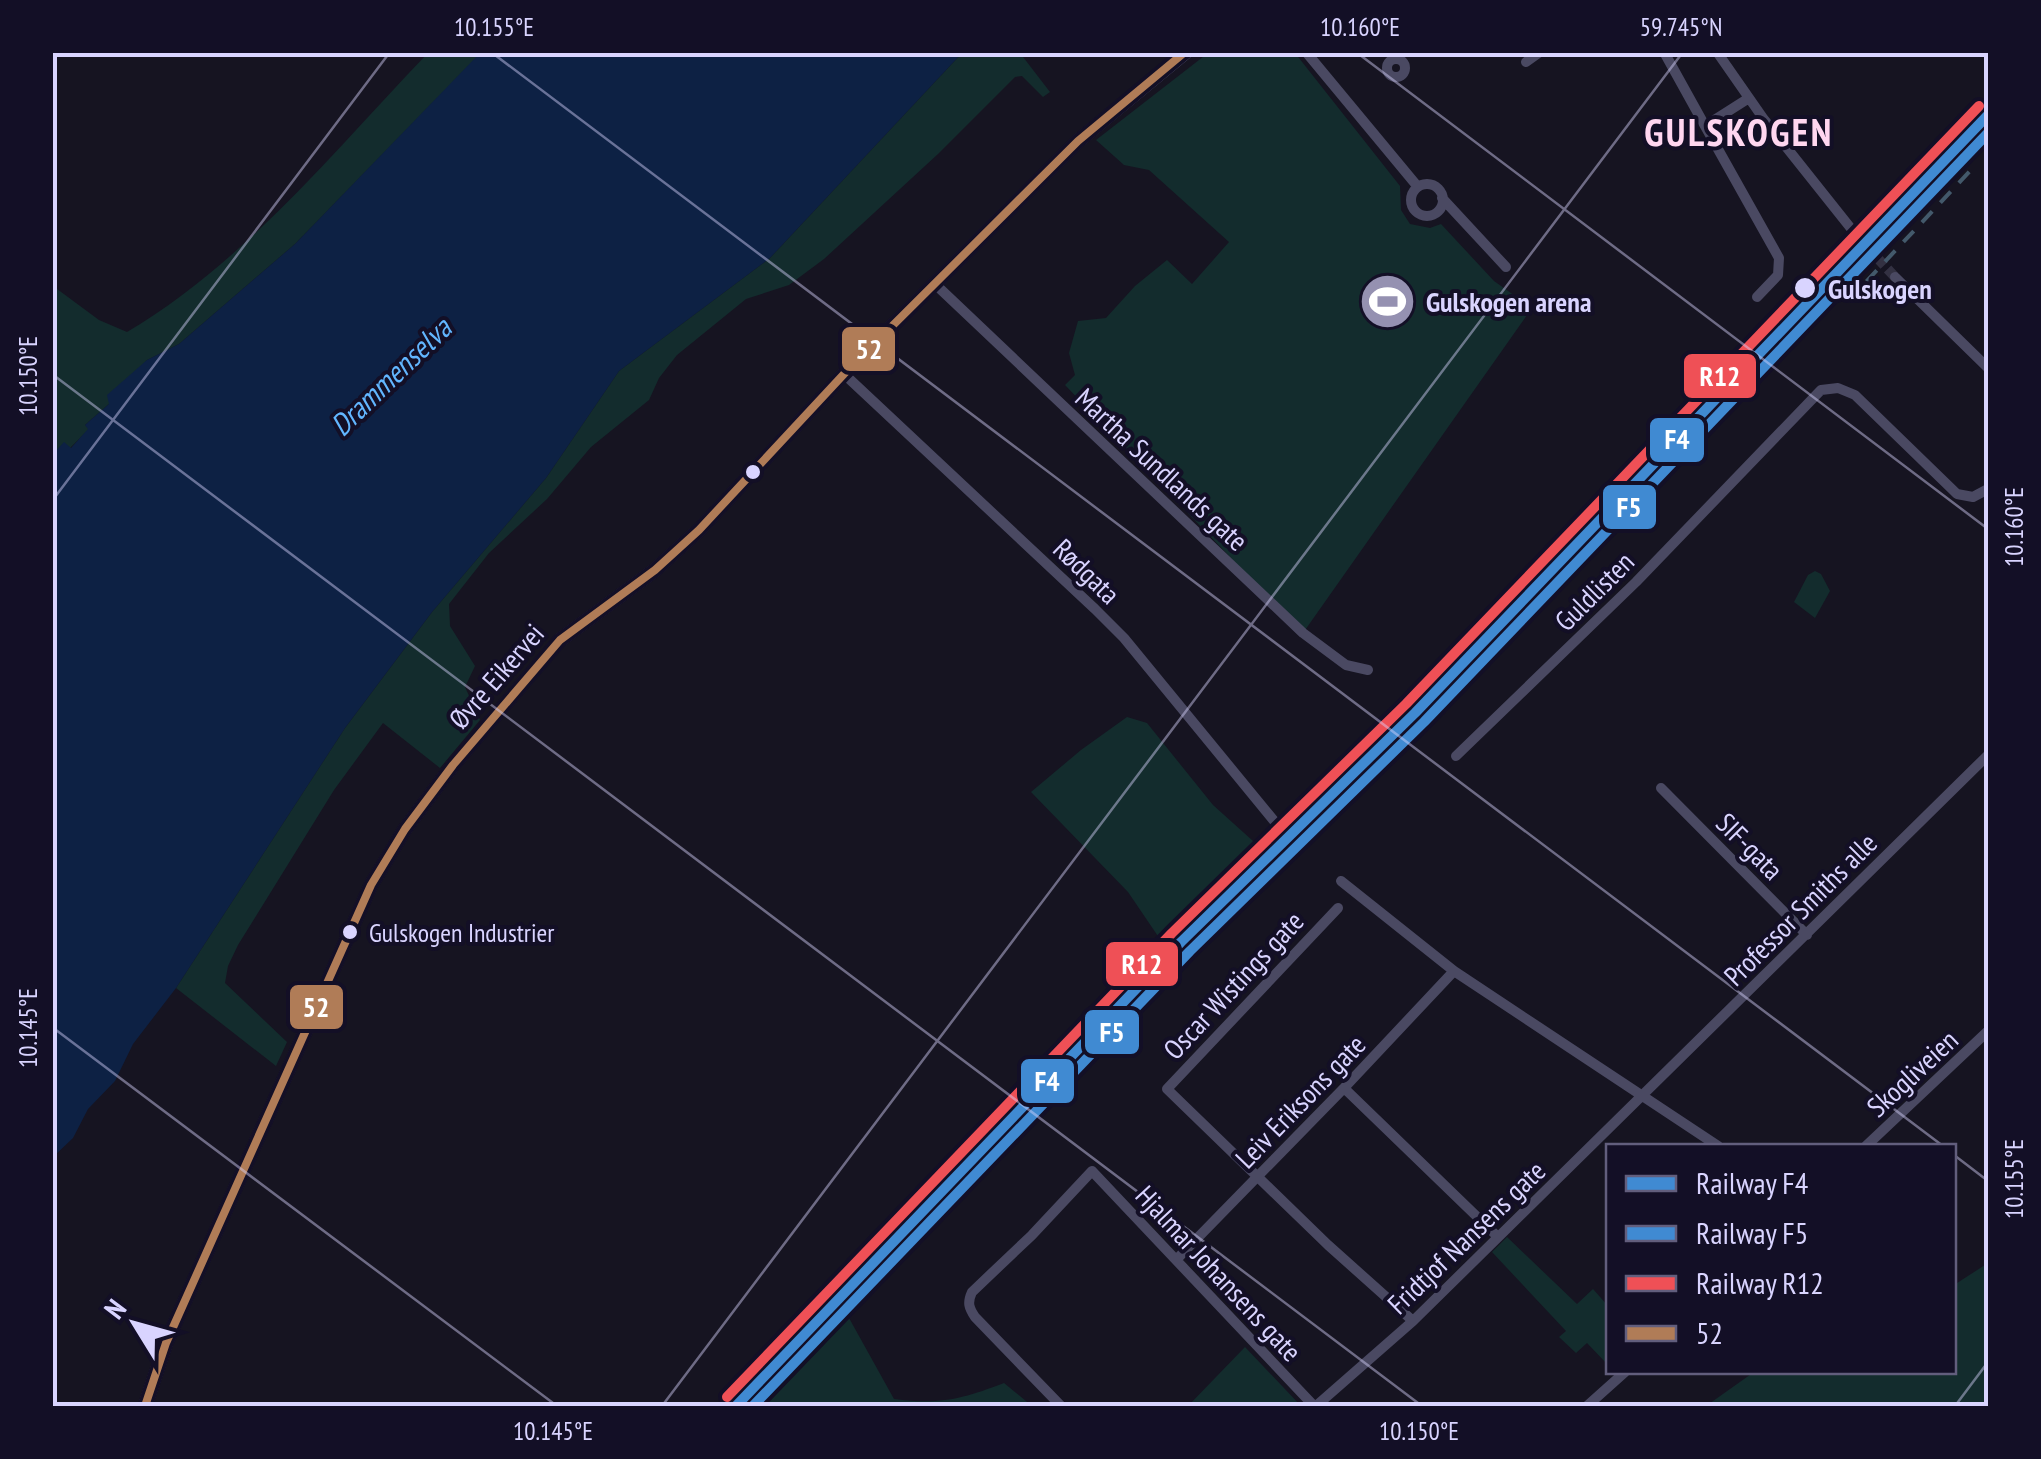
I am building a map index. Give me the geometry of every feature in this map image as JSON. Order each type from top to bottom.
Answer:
[{"type":"main road","name":"Øvre Eikervei","points":[[145,1406],[166,1343],[363,902],[405,829],[452,765],[560,640],[655,570],[699,530],[844,374],[1078,141],[1186,52]]},
{"type":"street","points":[[1306,52],[1418,187]]},
{"type":"street","points":[[1379,52],[1389,62]]},
{"type":"street","points":[[1526,62],[1540,52]]},
{"type":"street","points":[[1664,52],[1780,258],[1778,275],[1757,297]]},
{"type":"street","points":[[1717,52],[1748,98],[1857,236]]},
{"type":"street","points":[[1706,126],[1748,98]]},
{"type":"street","points":[[1418,187],[1434,186],[1506,267]]},
{"type":"street","points":[[1418,187],[1411,200],[1419,214],[1434,214],[1441,207],[1442,198]]},
{"type":"street","points":[[1894,277],[1988,368]]},
{"type":"street","name":"Martha Sundlands gate","points":[[935,284],[1303,633],[1346,665],[1368,670]]},
{"type":"street","name":"Rødgata","points":[[844,374],[1096,609],[1275,822]]},
{"type":"street","name":"Guldlisten","points":[[1456,756],[1636,582],[1821,390],[1838,388],[1855,396],[1957,494],[1973,497],[1988,489]]},
{"type":"street","name":"Professor Smiths alle","points":[[1644,1095],[1988,755]]},
{"type":"street","name":"SIF-gata","points":[[1661,788],[1806,935]]},
{"type":"street","points":[[1340,882],[1454,970],[1715,1144]]},
{"type":"street","name":"Oscar Wistings gate","points":[[1259,1177],[1167,1088],[1338,908]]},
{"type":"street","name":"Leiv Eriksons gate","points":[[1176,1260],[1454,970]]},
{"type":"street","name":"Skogliveien","points":[[1868,1144],[1988,1032]]},
{"type":"street","points":[[1344,1088],[1498,1237]]},
{"type":"street","name":"Fridtjof Nansens gate","points":[[1315,1406],[1413,1320],[1644,1095]]},
{"type":"street","name":"Hjalmar Johansens gate","points":[[1061,1406],[976,1317],[968,1300],[1092,1171],[1315,1406]]},
{"type":"street","points":[[1259,1177],[1413,1320]]},
{"type":"street","points":[[1587,1406],[1623,1374]]},
{"type":"green space","points":[[428,53],[481,53],[295,244],[179,344],[147,360],[85,425],[89,429],[70,448],[64,443],[53,454],[53,286],[99,320],[127,332],[211,273],[249,239]]},
{"type":"green space","points":[[962,53],[1020,53],[1050,92],[1043,97],[1022,76],[1015,77],[824,259],[789,285],[746,299],[677,355],[659,378],[649,400],[591,447],[547,499],[489,553],[449,604],[450,626],[475,666],[465,687],[480,720],[440,768],[383,723],[334,790],[228,966],[225,983],[287,1042],[276,1066],[176,988],[345,728],[432,612],[546,478],[619,371],[770,258]]},
{"type":"green space","points":[[1208,53],[1295,53],[1400,186],[1401,210],[1410,224],[1430,228],[1441,224],[1494,281],[1532,308],[1303,633],[1065,385],[1075,375],[1069,353],[1078,321],[1106,318],[1135,286],[1167,260],[1192,284],[1229,242],[1149,170],[1124,165],[1096,140]]},
{"type":"green space","points":[[1815,571],[1830,591],[1815,618],[1794,602],[1808,575]]},
{"type":"green space","points":[[1127,717],[1147,723],[1213,805],[1263,850],[1166,948],[1128,892],[1031,792]]},
{"type":"green space","points":[[1507,1237],[1577,1304],[1593,1289],[1606,1304],[1606,1363],[1587,1343],[1576,1353],[1559,1337],[1566,1331],[1492,1252]]},
{"type":"green space","points":[[1988,1263],[1988,1406],[1706,1406],[1751,1374],[1956,1374],[1956,1284]]},
{"type":"green space","points":[[849,1318],[894,1399],[950,1399],[1004,1383],[1032,1406],[765,1406]]},
{"type":"green space","points":[[1245,1347],[1301,1406],[1188,1406]]},
{"type":"water","name":"Drammenselva","points":[[481,52],[962,53],[770,258],[619,371],[546,478],[432,612],[345,728],[176,988],[133,1044],[115,1081],[88,1109],[73,1138],[53,1157],[53,454],[64,442],[71,448],[88,429],[85,425],[109,404],[107,395],[147,360],[179,344],[295,244]]},
{"type":"tunnel","points":[[1857,236],[1895,277]]},
{"type":"railway","points":[[1848,301],[1971,170]]},
{"type":"railway","points":[[1835,287],[1887,240]]},
{"type":"rail line","name":"R12","points":[[727,1397],[1172,933],[1406,704],[1979,106]]},
{"type":"rail line","name":"F4","points":[[736,1406],[1181,942],[1415,713],[1988,115]]},
{"type":"rail line","name":"F5","points":[[753,1406],[1190,951],[1424,722],[1988,133]]},
{"type":"transit line","name":"52","points":[[145,1406],[166,1343],[371,885],[405,829],[453,765],[560,640],[655,570],[699,530],[844,374],[1078,141],[1185,52]]},
{"type":"place","name":"Gulskogen","points":[[1805,288]]},
{"type":"place","name":"Gulskogen arena","points":[[1387,301]]},
{"type":"place","name":"Gulskogen Industrier","points":[[350,932]]},
{"type":"district","name":"GULSKOGEN","points":[[1739,131]]}]
